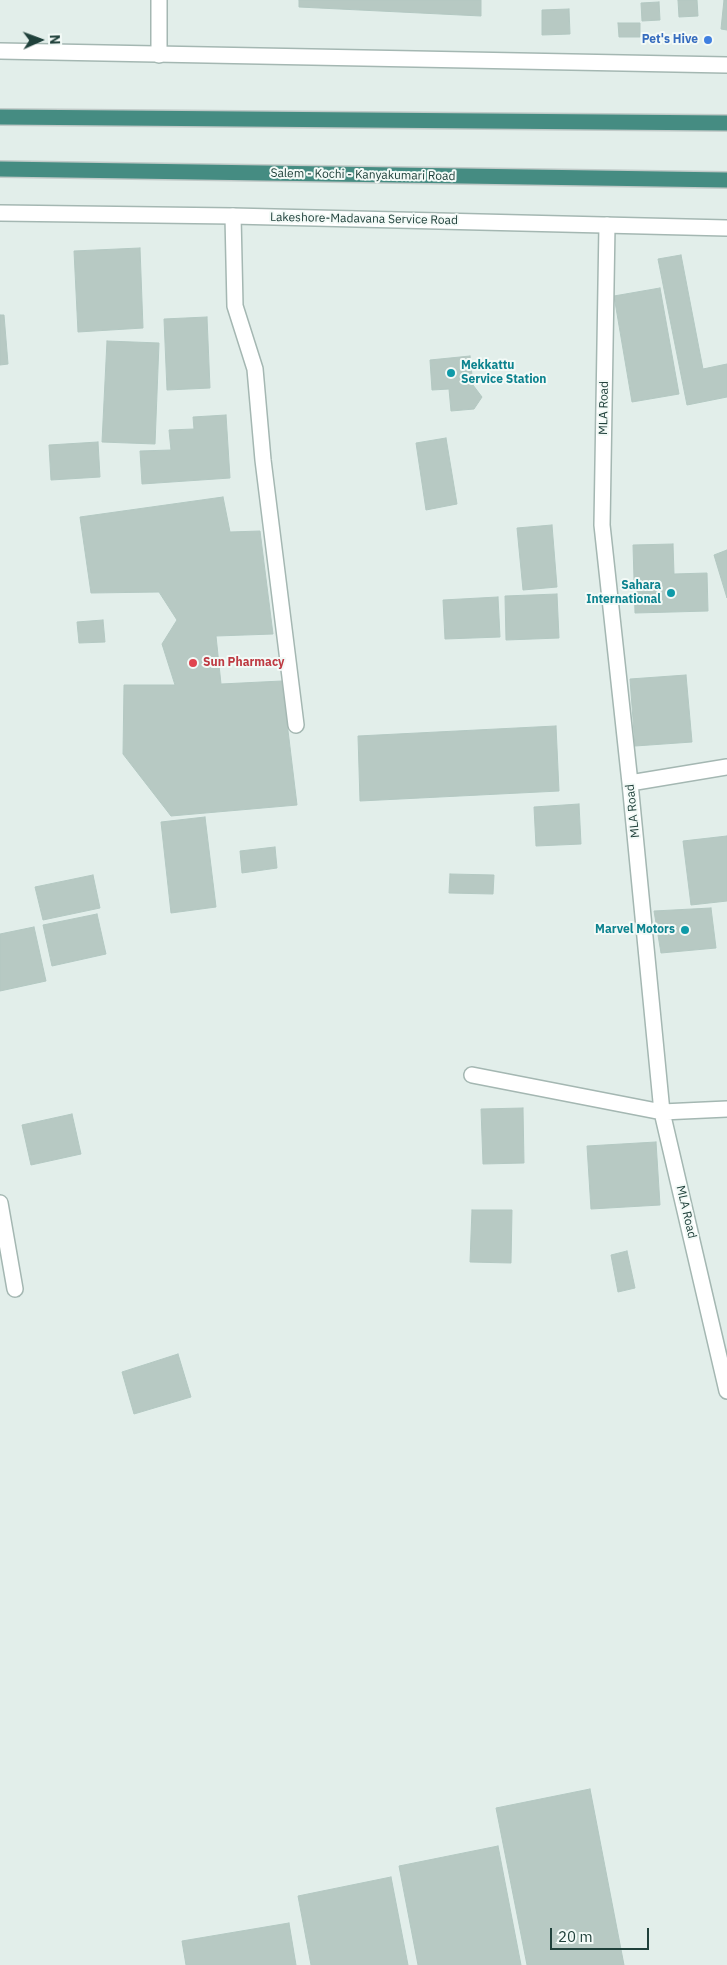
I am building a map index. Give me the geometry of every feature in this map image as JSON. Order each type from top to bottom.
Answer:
[{"type":"highway","points":[[0,117],[727,123]]},
{"type":"highway","name":"Salem - Kochi - Kanyakumari Road","points":[[0,169],[727,180]]},
{"type":"street","points":[[159,54],[160,0]]},
{"type":"street","points":[[0,51],[727,65]]},
{"type":"street","name":"Lakeshore-Madavana Service Road","points":[[0,213],[233,216],[727,228]]},
{"type":"street","points":[[233,216],[235,306],[255,369],[263,460],[296,725]]},
{"type":"street","name":"MLA Road","points":[[607,225],[602,525],[630,783],[662,1112],[727,1391]]},
{"type":"street","points":[[630,783],[727,767]]},
{"type":"street","points":[[472,1075],[662,1112],[727,1109]]},
{"type":"street","points":[[0,1203],[15,1289]]},
{"type":"building","points":[[299,0],[481,0],[481,16],[299,7]]},
{"type":"building","points":[[678,0],[697,0],[698,16],[679,17]]},
{"type":"building","points":[[724,0],[727,0],[727,30],[721,29]]},
{"type":"building","points":[[659,2],[660,20],[642,21],[641,3]]},
{"type":"building","points":[[569,9],[570,34],[542,35],[542,10]]},
{"type":"building","points":[[618,23],[640,23],[640,37],[619,37]]},
{"type":"building","points":[[140,248],[143,328],[78,332],[74,251]]},
{"type":"building","points":[[681,255],[703,369],[727,364],[727,397],[687,405],[658,259]]},
{"type":"building","points":[[660,288],[679,394],[632,402],[614,296]]},
{"type":"building","points":[[0,315],[4,315],[8,364],[0,365]]},
{"type":"building","points":[[207,317],[210,388],[167,390],[164,319]]},
{"type":"building","points":[[107,341],[159,343],[155,444],[102,442]]},
{"type":"building","name":"Mekkattu Service Station","points":[[470,356],[473,385],[482,397],[474,409],[451,411],[449,389],[432,390],[430,360]]},
{"type":"building","points":[[226,415],[230,478],[142,484],[140,451],[171,450],[169,430],[194,429],[193,417]]},
{"type":"building","points":[[446,438],[457,504],[426,510],[416,443]]},
{"type":"building","points":[[98,442],[100,477],[51,480],[49,445]]},
{"type":"building","name":"Sun Pharmacy","points":[[223,497],[230,532],[260,531],[273,634],[216,636],[221,684],[282,681],[297,805],[171,816],[123,754],[124,685],[175,685],[162,644],[177,620],[159,592],[91,593],[80,517]]},
{"type":"building","points":[[552,525],[557,587],[523,590],[517,528]]},
{"type":"building","name":"Sahara International","points":[[673,544],[674,574],[707,573],[708,611],[635,613],[633,545]]},
{"type":"building","points":[[727,550],[727,598],[714,555]]},
{"type":"building","points":[[557,594],[559,638],[506,640],[505,596]]},
{"type":"building","points":[[498,597],[500,637],[445,639],[443,600]]},
{"type":"building","points":[[103,620],[105,642],[79,643],[77,622]]},
{"type":"building","points":[[686,675],[692,742],[635,746],[630,679]]},
{"type":"building","points":[[556,726],[559,791],[360,801],[358,736]]},
{"type":"building","points":[[579,804],[581,844],[536,846],[534,807]]},
{"type":"building","points":[[205,817],[216,907],[171,913],[161,822]]},
{"type":"building","points":[[727,836],[727,901],[691,905],[683,841]]},
{"type":"building","points":[[275,847],[277,868],[242,873],[240,851]]},
{"type":"building","points":[[450,874],[494,875],[493,894],[449,893]]},
{"type":"building","points":[[93,875],[100,908],[43,920],[35,887]]},
{"type":"building","name":"Marvel Motors","points":[[711,908],[716,948],[661,953],[654,911]]},
{"type":"building","points":[[97,914],[106,954],[52,966],[43,925]]},
{"type":"building","points":[[34,927],[46,981],[0,991],[0,934]]},
{"type":"building","points":[[523,1108],[524,1163],[483,1164],[481,1109]]},
{"type":"building","points":[[72,1114],[81,1154],[31,1165],[22,1125]]},
{"type":"building","points":[[656,1142],[660,1205],[591,1209],[587,1146]]},
{"type":"building","points":[[472,1210],[512,1210],[511,1263],[470,1262]]},
{"type":"building","points":[[627,1251],[635,1288],[618,1292],[611,1255]]},
{"type":"building","points":[[178,1354],[191,1397],[134,1414],[122,1372]]},
{"type":"building","points":[[590,1789],[624,1965],[527,1965],[496,1808]]},
{"type":"building","points":[[498,1846],[521,1965],[418,1965],[399,1866]]},
{"type":"building","points":[[391,1877],[408,1965],[311,1965],[298,1896]]},
{"type":"building","points":[[289,1923],[296,1965],[186,1965],[182,1941]]},
{"type":"place","name":"Pet's Hive","points":[[708,40]]},
{"type":"place","name":"Mekkattu Service Station","points":[[451,373]]},
{"type":"place","name":"Sahara International","points":[[671,593]]},
{"type":"place","name":"Sun Pharmacy","points":[[193,663]]},
{"type":"place","name":"Marvel Motors","points":[[685,930]]}]
